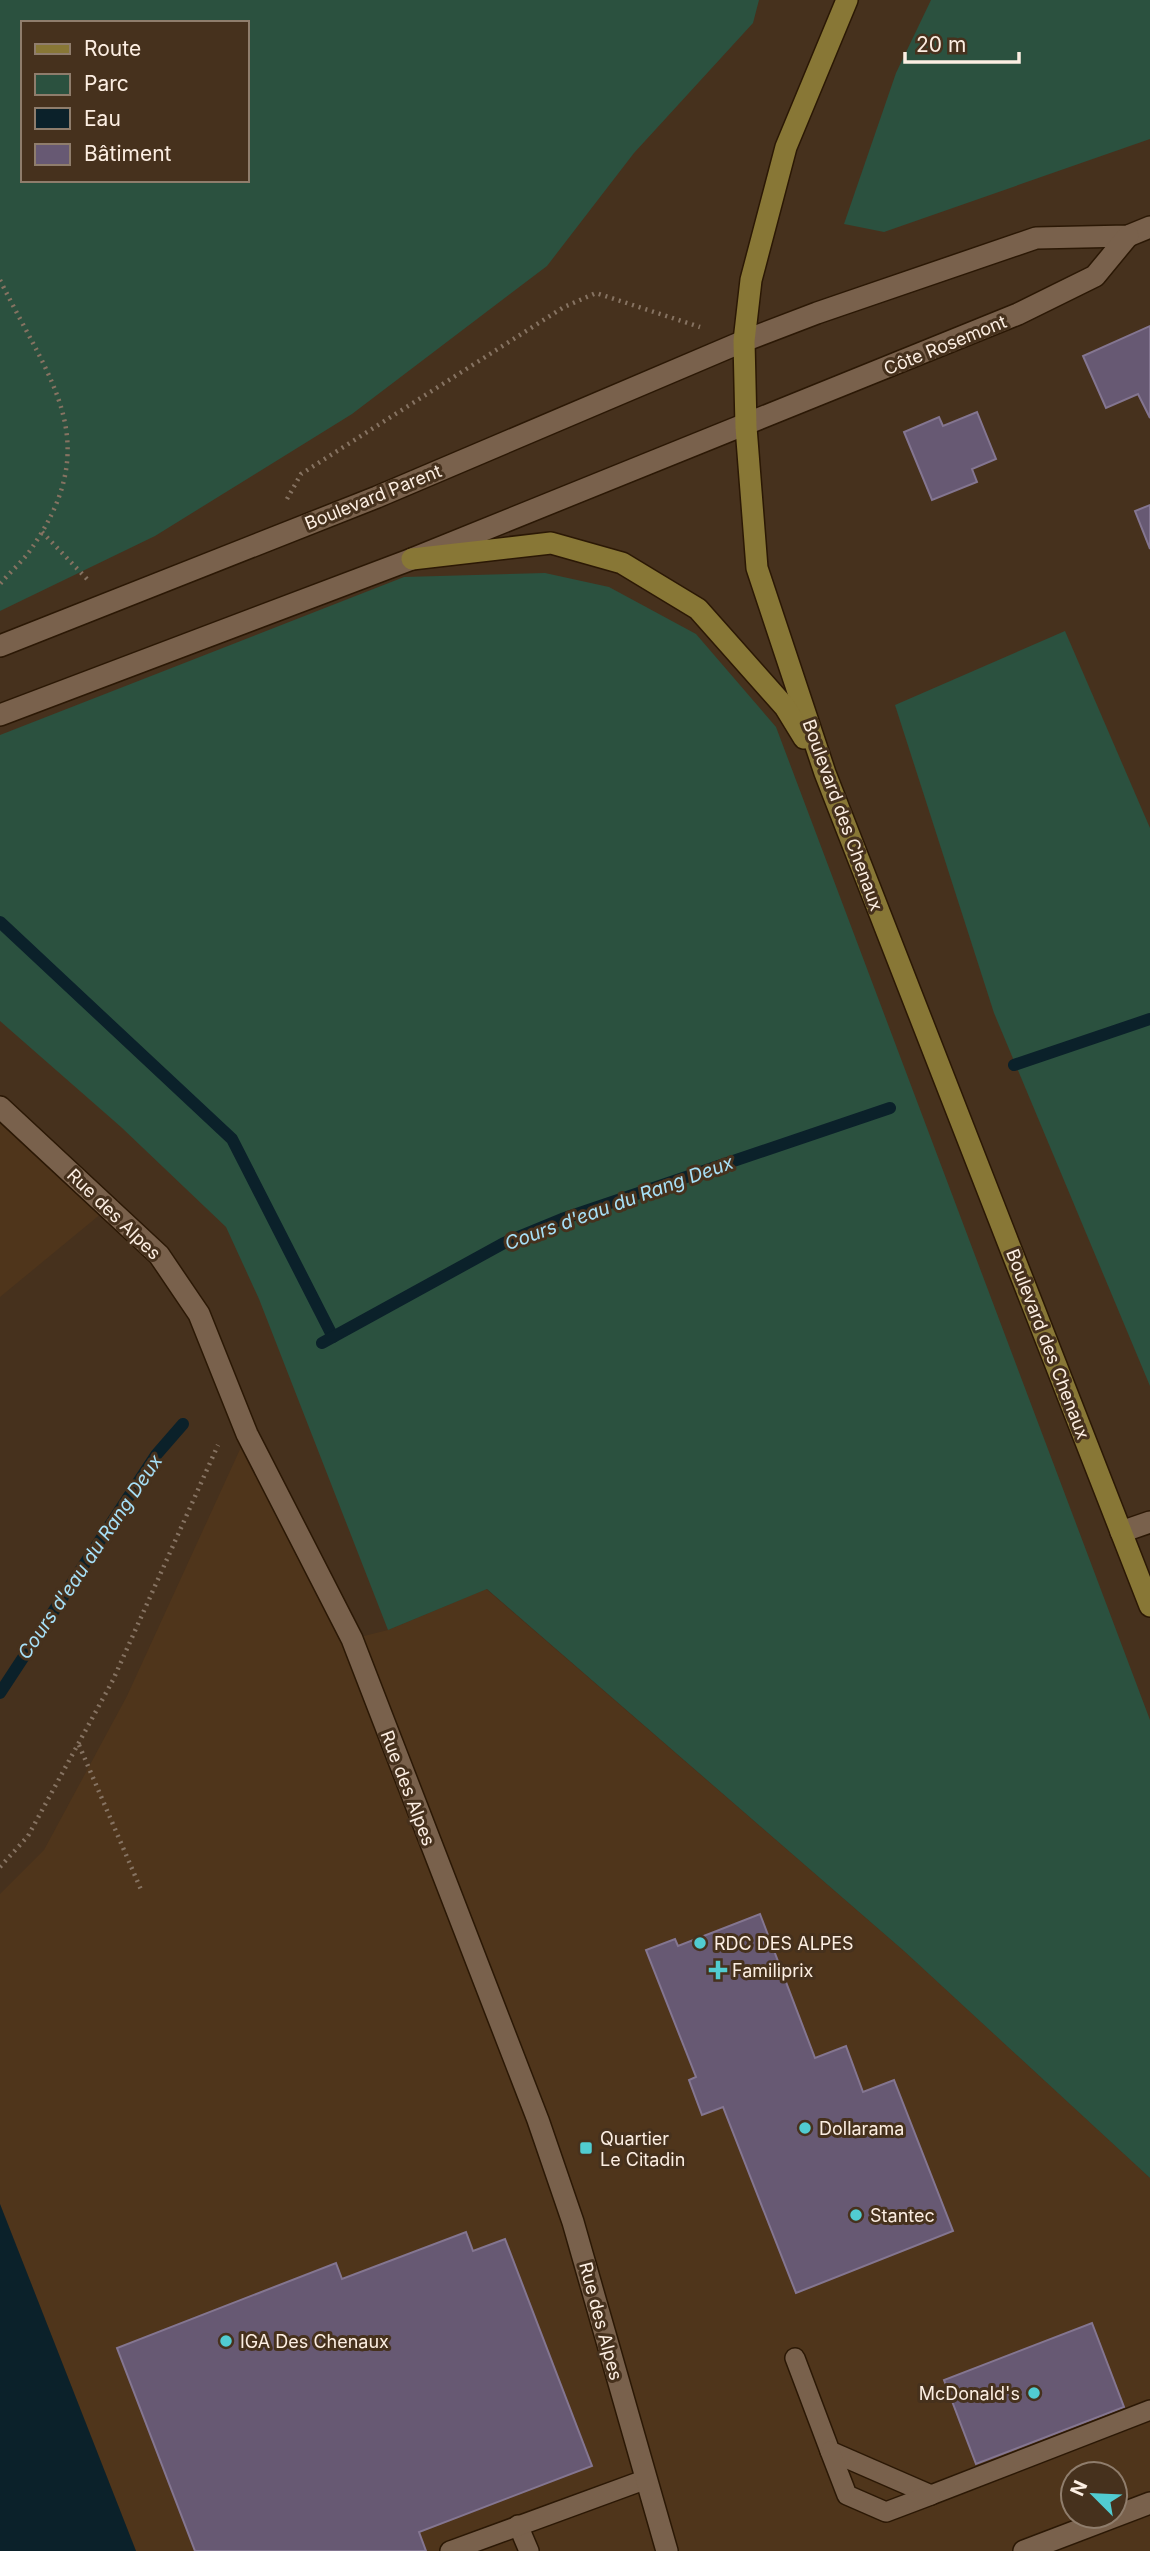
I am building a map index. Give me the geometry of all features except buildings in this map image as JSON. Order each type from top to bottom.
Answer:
[{"type":"main road","name":"Boulevard des Chenaux","points":[[847,0],[786,147],[751,280],[744,341],[746,427],[757,568],[825,773],[1150,1606]]},
{"type":"main road","points":[[412,559],[551,542],[622,563],[698,608],[785,707],[825,773]]},
{"type":"street","name":"Côte Rosemont","points":[[744,341],[1036,238],[1128,236],[1150,227]]},
{"type":"street","name":"Côte Rosemont","points":[[746,427],[1018,314],[1095,276],[1128,236]]},
{"type":"street","name":"Boulevard Parent","points":[[0,646],[377,497],[744,341]]},
{"type":"street","points":[[0,715],[412,559],[746,427]]},
{"type":"street","name":"Rue des Alpes","points":[[0,1107],[159,1255],[200,1314],[247,1434],[352,1639],[538,2120],[573,2222],[644,2480],[667,2551]]},
{"type":"street","points":[[1121,1532],[1150,1522]]},
{"type":"street","points":[[1024,2551],[1063,2544],[1150,2503]]},
{"type":"lane","points":[[794,2358],[847,2495],[886,2512],[1150,2410]]},
{"type":"lane","points":[[830,2451],[931,2495]]},
{"type":"lane","points":[[450,2551],[644,2480]]},
{"type":"lane","points":[[518,2525],[529,2551]]},
{"type":"path","points":[[0,280],[63,409],[69,455],[68,474],[58,503],[42,533],[27,555],[0,584]]},
{"type":"path","points":[[264,541],[300,474],[564,307],[596,293],[744,341]]},
{"type":"path","points":[[42,533],[110,602]]},
{"type":"path","points":[[0,1867],[29,1836],[113,1680],[236,1406]]},
{"type":"path","points":[[79,1744],[142,1892]]},
{"type":"shaded area","points":[[0,1107],[108,1208],[0,1297]]},
{"type":"shaded area","points":[[247,1434],[352,1639],[388,1630],[486,1589],[904,1951],[1150,2178],[1150,2551],[136,2551],[0,2204],[0,1894],[44,1850],[127,1696]]},
{"type":"green space","points":[[0,0],[759,0],[753,23],[634,153],[547,266],[352,414],[155,536],[0,611]]},
{"type":"green space","points":[[931,0],[1150,0],[1150,139],[884,232],[844,224],[896,73]]},
{"type":"green space","points":[[545,573],[609,587],[696,634],[776,727],[1150,1720],[1150,2178],[904,1951],[487,1589],[388,1630],[259,1299],[226,1227],[121,1127],[0,1021],[0,735],[404,577]]},
{"type":"green space","points":[[1065,631],[1150,828],[1150,1386],[994,1013],[895,705]]},
{"type":"water","points":[[0,2204],[136,2551],[0,2551]]},
{"type":"waterway","points":[[0,922],[232,1139],[333,1337]]},
{"type":"waterway","name":"Cours d'eau du Rang Deux","points":[[1014,1065],[1150,1019]]},
{"type":"waterway","name":"Cours d'eau du Rang Deux","points":[[322,1343],[504,1243],[562,1219],[890,1108]]},
{"type":"waterway","name":"Cours d'eau du Rang Deux","points":[[0,1693],[156,1455],[183,1424]]},
{"type":"place","name":"RDC DES ALPES","points":[[700,1943]]},
{"type":"place","name":"Familiprix","points":[[718,1970]]},
{"type":"place","name":"Dollarama","points":[[805,2128]]},
{"type":"place","name":"Quartier Le Citadin","points":[[586,2148]]},
{"type":"place","name":"Stantec","points":[[856,2215]]},
{"type":"place","name":"IGA Des Chenaux","points":[[226,2341]]},
{"type":"place","name":"McDonald's","points":[[1034,2393]]}]
